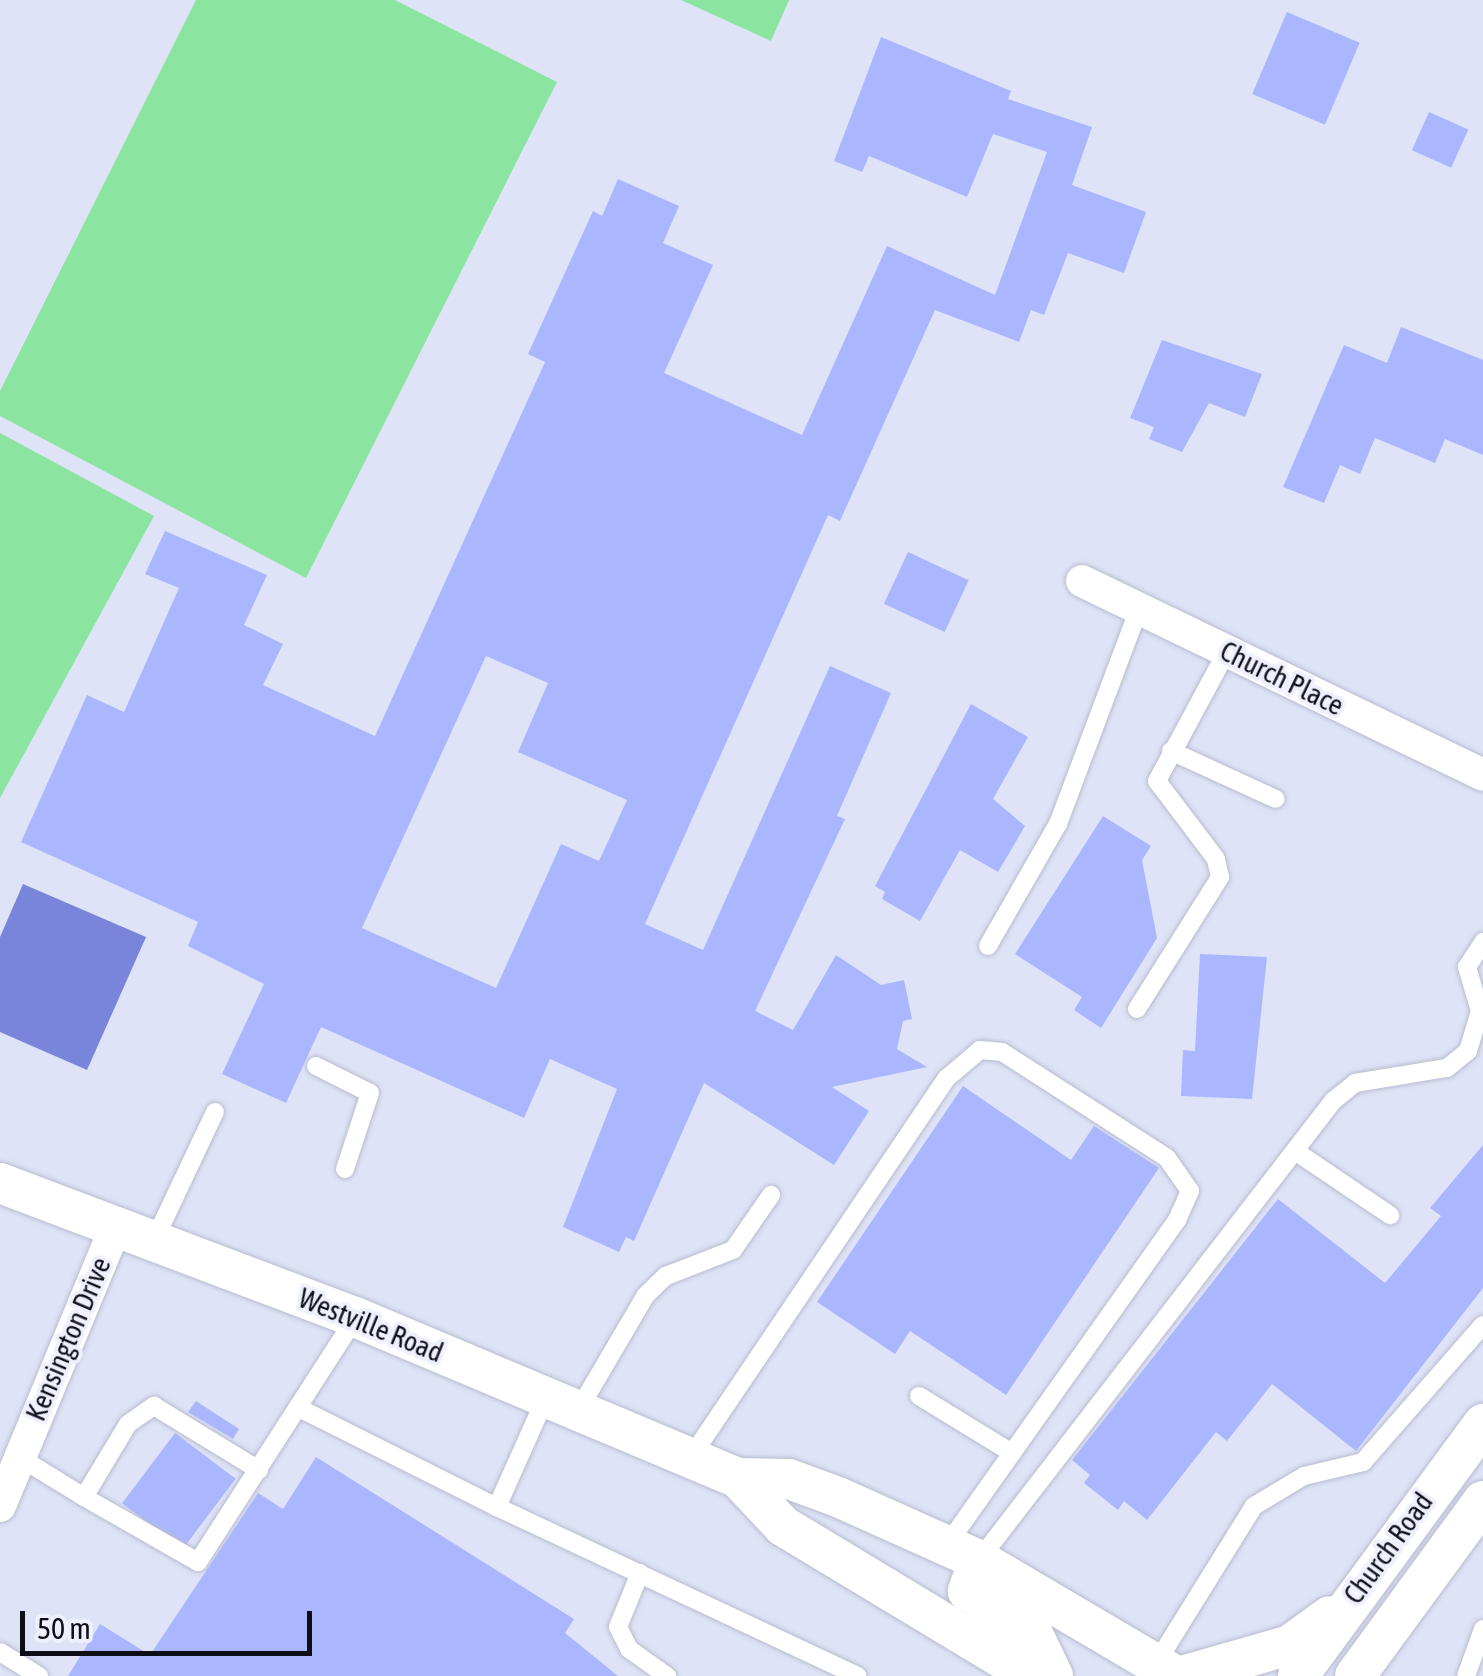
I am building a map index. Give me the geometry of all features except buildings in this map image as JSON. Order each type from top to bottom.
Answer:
[{"type":"street","name":"Church Place","points":[[1082,580],[1483,775]]},
{"type":"street","name":"Westville Road","points":[[5,1193],[115,1228],[355,1317],[738,1478],[783,1526],[1032,1676]]},
{"type":"street","name":"Kensington Drive","points":[[0,1506],[115,1228]]},
{"type":"street","name":"Church Road","points":[[1298,1676],[1348,1602],[1483,1424]]},
{"type":"street","name":"Westville Road","points":[[738,1478],[789,1479],[962,1553],[1166,1673]]},
{"type":"street","name":"Church Road","points":[[1355,1676],[1483,1501]]},
{"type":"street","points":[[962,1553],[968,1591],[1032,1632],[1053,1676]]},
{"type":"street","points":[[1166,1673],[1290,1644],[1348,1602]]},
{"type":"lane","points":[[988,946],[1058,824],[1140,608]]},
{"type":"lane","points":[[1137,1009],[1220,877],[1216,859],[1159,791],[1172,751],[1227,651]]},
{"type":"lane","points":[[1172,751],[1276,798]]},
{"type":"lane","points":[[962,1553],[1355,1082],[1460,1060],[1482,1011],[1468,967],[1483,942]]},
{"type":"lane","points":[[691,1457],[947,1078],[966,1058],[993,1049],[1166,1158],[1190,1191],[1178,1220],[1012,1453],[962,1553]]},
{"type":"lane","points":[[316,1066],[370,1094],[345,1169]]},
{"type":"lane","points":[[153,1243],[214,1112]]},
{"type":"lane","points":[[1295,1151],[1390,1215]]},
{"type":"lane","points":[[497,1506],[563,1402],[646,1294],[666,1276],[734,1250],[771,1195]]},
{"type":"lane","points":[[18,1457],[198,1562],[355,1317]]},
{"type":"lane","points":[[1166,1673],[1254,1506],[1304,1476],[1363,1462],[1483,1325]]},
{"type":"lane","points":[[919,1396],[1012,1453]]},
{"type":"lane","points":[[84,1496],[128,1424],[149,1406],[259,1470]]},
{"type":"lane","points":[[299,1408],[850,1674]]},
{"type":"lane","points":[[640,1573],[618,1627],[629,1649],[667,1676]]},
{"type":"lane","points":[[1466,1676],[1483,1629]]},
{"type":"lane","points":[[0,1652],[38,1676]]},
{"type":"green space","points":[[196,0],[395,0],[557,82],[306,578],[0,416],[0,391]]},
{"type":"green space","points":[[681,0],[789,0],[771,41]]},
{"type":"green space","points":[[0,433],[154,516],[0,798]]},
{"type":"water","points":[[23,884],[146,937],[87,1070],[0,1032],[0,937]]}]
